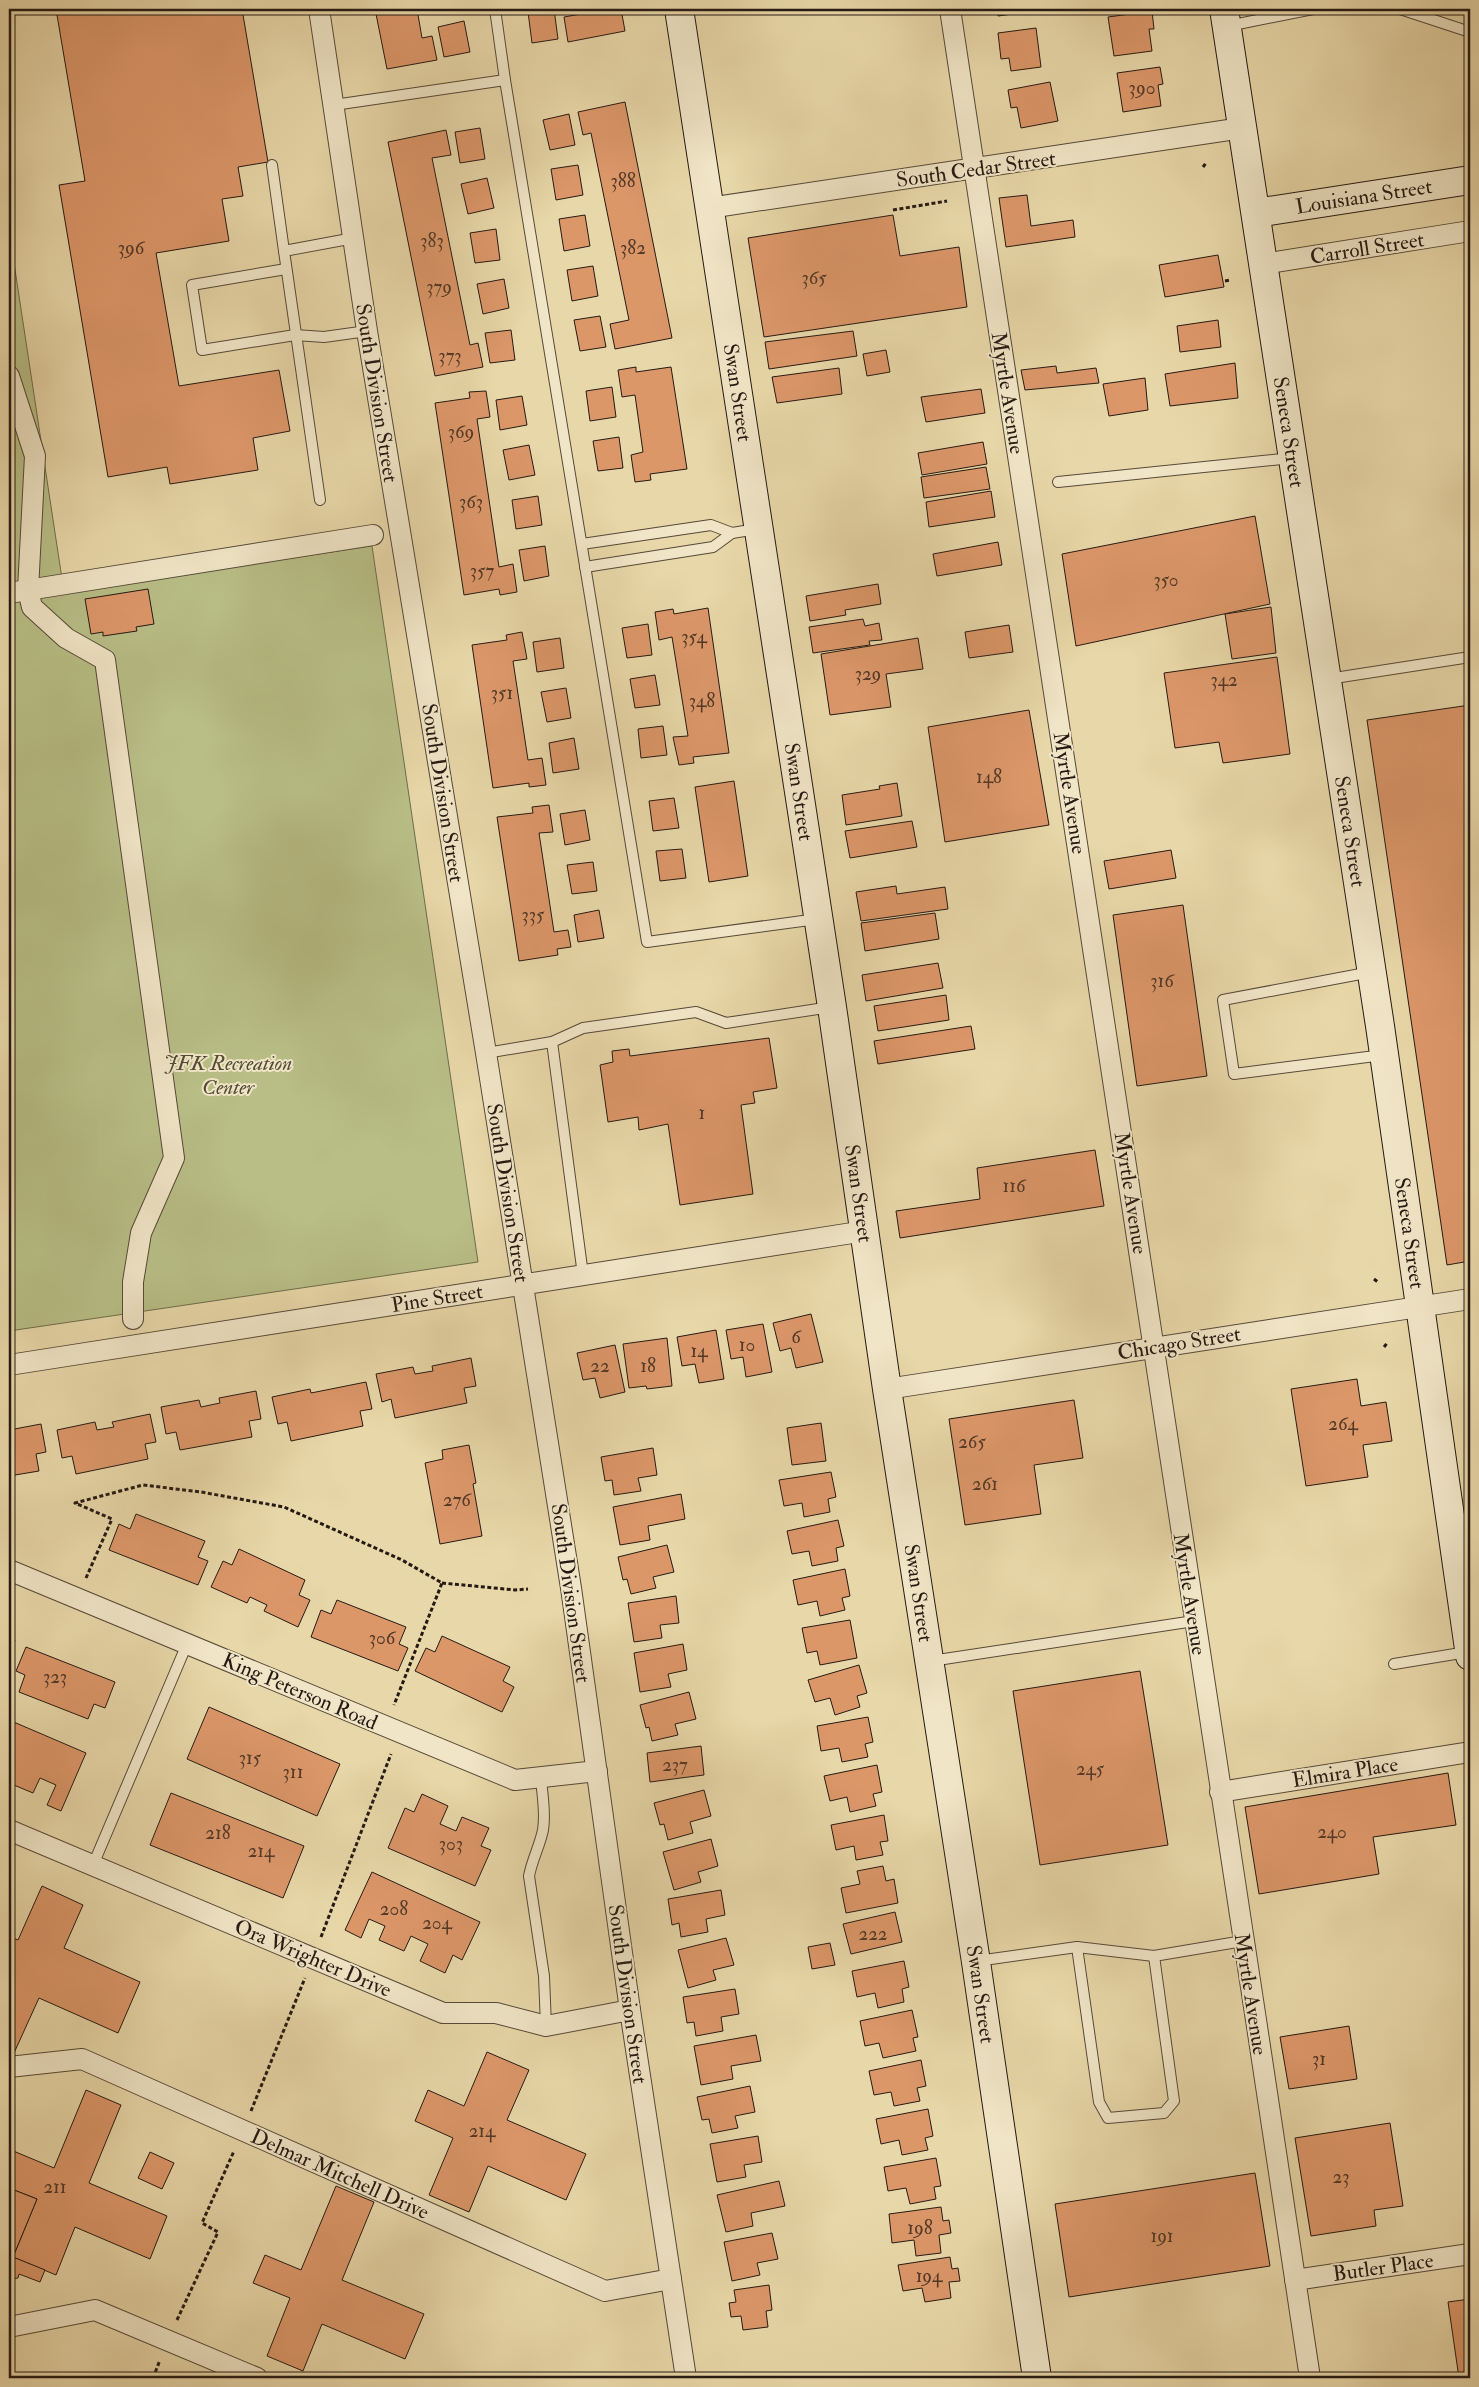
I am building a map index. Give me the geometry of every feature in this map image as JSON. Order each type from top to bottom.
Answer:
[{"type":"main road","name":"Swan Street","points":[[679,9],[709,208],[745,531],[818,919],[832,1007],[887,1389],[976,1962],[1037,2378]]},
{"type":"main road","name":"Seneca Street","points":[[1225,18],[1372,972],[1470,1656]]},
{"type":"main road","name":"Louisiana Street","points":[[1256,213],[1470,180]]},
{"type":"street","name":"South Division Street","points":[[319,9],[367,331],[486,1053],[571,1588],[630,2010],[686,2378]]},
{"type":"street","name":"Myrtle Avenue","points":[[950,9],[1310,2378]]},
{"type":"street","name":"South Cedar Street","points":[[709,208],[1242,128]]},
{"type":"street","name":"Carroll Street","points":[[1263,264],[1470,231]]},
{"type":"street","points":[[9,376],[35,456],[28,590],[32,607],[66,638],[105,660],[174,1158],[141,1233],[133,1282],[134,1319]]},
{"type":"street","points":[[9,593],[374,536]]},
{"type":"street","name":"Pine Street","points":[[9,1365],[865,1232]]},
{"type":"street","name":"Chicago Street","points":[[887,1389],[1470,1299]]},
{"type":"street","name":"King Peterson Road","points":[[9,1570],[515,1780],[597,1771]]},
{"type":"street","name":"Elmira Place","points":[[1220,1792],[1470,1752]]},
{"type":"street","name":"Ora Wrighter Drive","points":[[9,1830],[443,2013],[496,2013],[546,2026],[630,2010]]},
{"type":"street","name":"Delmar Mitchell Drive","points":[[9,2067],[82,2059],[604,2291],[671,2279]]},
{"type":"street","name":"Butler Place","points":[[1295,2280],[1470,2254]]},
{"type":"street","points":[[9,2327],[95,2310],[257,2378]]},
{"type":"lane","points":[[495,9],[505,80],[647,942],[818,919]]},
{"type":"lane","points":[[1225,18],[1313,9]]},
{"type":"lane","points":[[1400,9],[1470,32]]},
{"type":"lane","points":[[334,105],[505,80]]},
{"type":"lane","points":[[272,165],[320,500]]},
{"type":"lane","points":[[284,252],[354,238]]},
{"type":"lane","points":[[286,269],[192,284],[202,350],[295,335],[324,337],[367,331]]},
{"type":"lane","points":[[1058,482],[1293,458]]},
{"type":"lane","points":[[582,544],[711,526],[745,531]]},
{"type":"lane","points":[[586,567],[713,547],[745,531]]},
{"type":"lane","points":[[1327,680],[1470,657]]},
{"type":"lane","points":[[1372,972],[1223,1000],[1234,1074],[1384,1055]]},
{"type":"lane","points":[[486,1053],[552,1042],[584,1028],[696,1012],[726,1023],[832,1007]]},
{"type":"lane","points":[[552,1042],[583,1275]]},
{"type":"lane","points":[[929,1662],[1194,1621]]},
{"type":"lane","points":[[93,1865],[186,1644]]},
{"type":"lane","points":[[1394,1664],[1470,1652]]},
{"type":"lane","points":[[540,1778],[545,1815],[543,1832],[532,1861],[529,1876],[544,1976],[546,2026]]},
{"type":"lane","points":[[976,1962],[1076,1947],[1154,1956],[1244,1941]]},
{"type":"lane","points":[[1076,1947],[1099,2102],[1108,2118],[1164,2113],[1174,2101],[1154,1956]]},
{"type":"path","points":[[1203,168],[1206,163]]},
{"type":"path","points":[[892,210],[947,201]]},
{"type":"path","points":[[1225,281],[1231,280]]},
{"type":"path","points":[[1374,1279],[1379,1283]]},
{"type":"path","points":[[1384,1347],[1388,1342]]},
{"type":"path","points":[[78,1598],[112,1519],[75,1503],[143,1485],[201,1492],[284,1507],[402,1560],[442,1583],[515,1590],[528,1589]]},
{"type":"path","points":[[393,1706],[442,1583]]},
{"type":"path","points":[[153,2378],[218,2232],[202,2224],[243,2130],[313,1958],[392,1753]]},
{"type":"green space","name":"JFK Recreation Center","points":[[9,230],[64,592],[372,546],[478,1262],[9,1331]]},
{"type":"building","points":[[56,9],[242,9],[268,162],[238,167],[243,196],[222,199],[229,241],[156,253],[179,386],[279,370],[290,431],[253,438],[258,470],[170,484],[167,467],[108,477],[59,185],[85,181]]},
{"type":"building","points":[[375,9],[417,9],[422,38],[432,36],[437,60],[387,69]]},
{"type":"building","points":[[554,9],[558,39],[532,43],[528,12]]},
{"type":"building","points":[[580,9],[621,9],[625,31],[568,42],[564,17],[581,14]]},
{"type":"building","points":[[997,9],[1041,9],[1041,10],[998,16]]},
{"type":"building","points":[[1152,11],[1154,29],[1149,29],[1152,51],[1114,56],[1108,17]]},
{"type":"building","points":[[464,21],[470,52],[444,57],[438,27]]},
{"type":"building","points":[[1036,28],[1041,67],[1011,71],[1009,58],[1001,59],[998,33]]},
{"type":"building","points":[[1160,67],[1163,84],[1158,85],[1161,106],[1123,112],[1117,73]]},
{"type":"building","points":[[1050,82],[1058,121],[1021,128],[1017,107],[1011,108],[1008,90]]},
{"type":"building","points":[[625,102],[672,338],[615,349],[610,324],[629,320],[591,133],[583,135],[578,112]]},
{"type":"building","points":[[569,114],[575,145],[550,150],[543,120]]},
{"type":"building","points":[[480,128],[485,159],[460,163],[455,132]]},
{"type":"building","points":[[446,130],[451,155],[432,158],[470,345],[478,343],[483,367],[435,376],[388,142]]},
{"type":"building","points":[[578,165],[583,195],[556,200],[551,169]]},
{"type":"building","points":[[487,178],[494,208],[468,214],[461,184]]},
{"type":"building","points":[[1027,195],[1031,226],[1073,220],[1075,237],[1006,247],[999,198]]},
{"type":"building","points":[[585,215],[590,246],[564,251],[559,219]]},
{"type":"building","points":[[893,215],[900,256],[959,247],[967,307],[764,337],[748,238]]},
{"type":"building","points":[[496,229],[500,260],[475,263],[470,233]]},
{"type":"building","points":[[1218,255],[1224,287],[1165,297],[1159,265]]},
{"type":"building","points":[[593,266],[598,296],[572,301],[567,270]]},
{"type":"building","points":[[504,279],[509,308],[483,314],[477,284]]},
{"type":"building","points":[[600,316],[606,347],[580,351],[574,320]]},
{"type":"building","points":[[1218,320],[1221,347],[1180,352],[1177,326]]},
{"type":"building","points":[[511,330],[515,360],[490,363],[485,333]]},
{"type":"building","points":[[853,331],[857,356],[769,369],[765,342]]},
{"type":"building","points":[[886,350],[890,372],[867,376],[863,354]]},
{"type":"building","points":[[1235,363],[1238,398],[1170,406],[1165,374]]},
{"type":"building","points":[[1056,366],[1057,373],[1096,368],[1099,383],[1025,390],[1021,370]]},
{"type":"building","points":[[636,367],[636,372],[671,367],[687,469],[650,474],[651,480],[635,482],[631,455],[643,452],[635,395],[622,397],[618,370]]},
{"type":"building","points":[[839,368],[842,394],[777,403],[772,377]]},
{"type":"building","points":[[1145,378],[1148,410],[1109,416],[1103,384]]},
{"type":"building","points":[[612,387],[616,417],[590,421],[586,391]]},
{"type":"building","points":[[981,389],[985,413],[926,422],[921,397]]},
{"type":"building","points":[[486,391],[490,417],[477,419],[499,567],[513,564],[517,592],[500,595],[499,589],[464,595],[435,403],[470,398],[469,392]]},
{"type":"building","points":[[522,396],[527,425],[500,430],[496,400]]},
{"type":"building","points":[[619,437],[623,468],[598,471],[593,441]]},
{"type":"building","points":[[983,442],[987,464],[922,475],[918,453]]},
{"type":"building","points":[[529,445],[535,475],[509,480],[503,450]]},
{"type":"building","points":[[986,467],[990,489],[924,498],[921,477]]},
{"type":"building","points":[[991,491],[995,517],[929,527],[926,502]]},
{"type":"building","points":[[538,496],[542,525],[516,529],[512,500]]},
{"type":"building","points":[[1255,516],[1270,604],[1076,646],[1062,554]]},
{"type":"building","points":[[998,542],[1002,565],[937,576],[933,554]]},
{"type":"building","points":[[545,546],[549,576],[524,581],[519,550]]},
{"type":"building","points":[[878,584],[881,604],[845,610],[846,615],[810,621],[806,596]]},
{"type":"building","points":[[148,589],[154,624],[136,627],[137,631],[103,636],[103,632],[91,634],[85,599]]},
{"type":"building","points":[[1271,607],[1276,653],[1232,659],[1225,614]]},
{"type":"building","points":[[708,608],[729,753],[693,757],[694,763],[679,765],[673,737],[688,736],[672,637],[659,640],[655,612],[673,609],[674,614]]},
{"type":"building","points":[[863,619],[865,626],[879,623],[882,640],[869,641],[870,645],[813,653],[809,627]]},
{"type":"building","points":[[648,624],[652,655],[627,658],[622,628]]},
{"type":"building","points":[[1009,625],[1013,652],[969,658],[965,632]]},
{"type":"building","points":[[522,632],[527,659],[513,661],[528,760],[542,758],[546,785],[529,787],[529,783],[493,788],[472,645],[507,640],[506,635]]},
{"type":"building","points":[[560,638],[564,668],[537,672],[533,642]]},
{"type":"building","points":[[918,638],[923,669],[886,674],[891,707],[830,715],[821,654]]},
{"type":"building","points":[[1277,657],[1290,754],[1223,763],[1219,742],[1175,748],[1164,673]]},
{"type":"building","points":[[655,675],[660,705],[635,708],[630,679]]},
{"type":"building","points":[[566,688],[571,718],[547,722],[541,692]]},
{"type":"building","points":[[1470,705],[1470,1261],[1447,1265],[1367,720]]},
{"type":"building","points":[[1029,710],[1049,825],[945,842],[928,727]]},
{"type":"building","points":[[663,726],[667,755],[641,758],[638,729]]},
{"type":"building","points":[[574,738],[579,769],[553,773],[549,743]]},
{"type":"building","points":[[734,781],[748,876],[709,882],[695,787]]},
{"type":"building","points":[[897,783],[902,816],[846,825],[842,795],[880,789],[879,786]]},
{"type":"building","points":[[674,798],[679,828],[653,831],[649,801]]},
{"type":"building","points":[[549,805],[553,832],[539,833],[554,932],[568,930],[571,947],[557,949],[558,955],[519,961],[497,817],[533,813],[532,807]]},
{"type":"building","points":[[585,810],[590,840],[565,845],[560,814]]},
{"type":"building","points":[[912,821],[917,847],[850,858],[845,831]]},
{"type":"building","points":[[682,849],[686,878],[660,881],[656,851]]},
{"type":"building","points":[[1171,850],[1176,878],[1109,889],[1104,861]]},
{"type":"building","points":[[593,862],[597,891],[572,894],[567,865]]},
{"type":"building","points":[[896,886],[897,894],[945,887],[948,909],[861,921],[856,892]]},
{"type":"building","points":[[1183,905],[1207,1076],[1137,1086],[1113,915]]},
{"type":"building","points":[[599,910],[604,938],[578,942],[574,915]]},
{"type":"building","points":[[935,913],[939,939],[865,951],[861,923]]},
{"type":"building","points":[[938,963],[943,988],[866,1001],[862,975]]},
{"type":"building","points":[[946,995],[949,1020],[878,1031],[874,1006]]},
{"type":"building","points":[[971,1026],[975,1049],[878,1064],[874,1041]]},
{"type":"building","points":[[769,1038],[777,1088],[753,1092],[755,1103],[741,1105],[753,1194],[680,1205],[668,1124],[639,1130],[638,1117],[608,1122],[600,1065],[613,1062],[612,1051],[629,1049],[630,1056]]},
{"type":"building","points":[[1095,1150],[1104,1206],[900,1238],[896,1211],[980,1199],[977,1168]]},
{"type":"building","points":[[811,1314],[823,1362],[796,1368],[791,1348],[780,1351],[773,1323]]},
{"type":"building","points":[[763,1324],[772,1372],[746,1377],[743,1357],[731,1359],[726,1330]]},
{"type":"building","points":[[716,1330],[724,1379],[699,1383],[695,1364],[682,1366],[677,1337]]},
{"type":"building","points":[[667,1338],[672,1386],[647,1389],[646,1386],[629,1388],[623,1344]]},
{"type":"building","points":[[615,1345],[625,1392],[600,1398],[595,1378],[583,1380],[577,1353]]},
{"type":"building","points":[[471,1358],[476,1386],[464,1388],[467,1403],[395,1418],[391,1399],[382,1402],[376,1374],[413,1367],[415,1374],[433,1371],[432,1366]]},
{"type":"building","points":[[1357,1379],[1361,1406],[1386,1402],[1392,1441],[1363,1445],[1368,1477],[1306,1486],[1291,1389]]},
{"type":"building","points":[[366,1382],[372,1409],[360,1411],[363,1426],[291,1441],[287,1422],[278,1424],[272,1397],[310,1389],[311,1393]]},
{"type":"building","points":[[256,1391],[261,1419],[249,1421],[252,1437],[180,1450],[176,1432],[166,1434],[161,1407],[199,1400],[201,1407],[220,1403],[219,1398]]},
{"type":"building","points":[[1074,1400],[1083,1458],[1034,1465],[1041,1514],[965,1525],[949,1419]]},
{"type":"building","points":[[150,1414],[156,1442],[145,1444],[148,1459],[76,1474],[72,1456],[62,1458],[57,1430],[95,1422],[97,1430],[114,1427],[112,1422]]},
{"type":"building","points":[[821,1423],[826,1461],[792,1465],[787,1428]]},
{"type":"building","points":[[41,1424],[46,1452],[36,1454],[39,1471],[9,1476],[9,1430]]},
{"type":"building","points":[[469,1445],[476,1483],[473,1484],[482,1536],[440,1544],[425,1463],[443,1459],[442,1450]]},
{"type":"building","points":[[653,1448],[657,1475],[638,1478],[641,1491],[614,1495],[612,1480],[605,1481],[601,1457]]},
{"type":"building","points":[[831,1472],[836,1497],[828,1499],[830,1512],[804,1517],[802,1503],[784,1506],[779,1480]]},
{"type":"building","points":[[681,1494],[685,1519],[648,1526],[650,1540],[620,1545],[613,1507]]},
{"type":"building","points":[[136,1514],[205,1541],[198,1557],[208,1561],[198,1585],[109,1550],[119,1524],[130,1529]]},
{"type":"building","points":[[838,1520],[844,1546],[836,1548],[838,1561],[812,1566],[809,1551],[792,1554],[787,1531]]},
{"type":"building","points":[[667,1545],[674,1572],[653,1577],[656,1588],[631,1594],[627,1579],[623,1580],[618,1557]]},
{"type":"building","points":[[239,1549],[305,1580],[299,1595],[310,1600],[298,1627],[264,1611],[267,1605],[250,1597],[247,1603],[211,1587],[223,1561],[232,1565]]},
{"type":"building","points":[[845,1569],[850,1596],[842,1598],[845,1610],[820,1616],[817,1601],[798,1605],[793,1580]]},
{"type":"building","points":[[676,1596],[679,1623],[660,1625],[662,1638],[634,1642],[628,1603]]},
{"type":"building","points":[[337,1600],[406,1627],[399,1644],[408,1648],[398,1671],[311,1637],[321,1610],[331,1614]]},
{"type":"building","points":[[850,1620],[857,1658],[820,1665],[817,1651],[807,1653],[802,1628]]},
{"type":"building","points":[[442,1636],[510,1667],[503,1681],[514,1687],[502,1712],[415,1671],[426,1648],[435,1652]]},
{"type":"building","points":[[9,1637],[15,1640],[9,1653]]},
{"type":"building","points":[[683,1644],[687,1670],[668,1674],[671,1687],[640,1692],[634,1653]]},
{"type":"building","points":[[26,1647],[115,1682],[105,1708],[94,1704],[88,1719],[19,1692],[25,1675],[16,1671]]},
{"type":"building","points":[[859,1665],[867,1693],[857,1696],[860,1707],[835,1715],[830,1698],[815,1702],[808,1680]]},
{"type":"building","points":[[1140,1671],[1168,1845],[1040,1865],[1013,1691]]},
{"type":"building","points":[[689,1692],[696,1719],[675,1724],[678,1735],[652,1741],[649,1727],[646,1728],[640,1705]]},
{"type":"building","points":[[209,1707],[340,1764],[317,1816],[187,1759]]},
{"type":"building","points":[[868,1717],[873,1742],[865,1744],[868,1757],[842,1762],[839,1748],[821,1751],[817,1726]]},
{"type":"building","points":[[9,1720],[86,1753],[61,1811],[47,1805],[56,1785],[40,1778],[33,1793],[9,1783],[13,1768],[9,1766]]},
{"type":"building","points":[[701,1746],[704,1775],[650,1782],[647,1753]]},
{"type":"building","points":[[877,1765],[882,1792],[873,1794],[876,1806],[850,1812],[847,1797],[830,1801],[824,1776]]},
{"type":"building","points":[[1448,1773],[1456,1825],[1373,1837],[1379,1874],[1259,1894],[1245,1807]]},
{"type":"building","points":[[704,1790],[711,1816],[690,1822],[693,1833],[668,1840],[664,1824],[660,1825],[654,1803]]},
{"type":"building","points":[[171,1793],[304,1846],[283,1898],[150,1845]]},
{"type":"building","points":[[422,1794],[448,1806],[440,1824],[456,1831],[462,1817],[489,1828],[481,1846],[491,1850],[475,1886],[388,1848],[405,1808],[414,1812]]},
{"type":"building","points":[[884,1815],[888,1841],[880,1842],[883,1855],[856,1860],[854,1846],[836,1850],[831,1825]]},
{"type":"building","points":[[711,1839],[718,1866],[698,1872],[701,1882],[674,1890],[663,1852]]},
{"type":"building","points":[[883,1866],[886,1881],[894,1879],[898,1903],[846,1913],[841,1888],[860,1884],[857,1871]]},
{"type":"building","points":[[372,1872],[480,1922],[462,1960],[453,1955],[445,1973],[420,1961],[428,1944],[411,1936],[404,1951],[379,1940],[385,1926],[369,1919],[361,1938],[345,1930]]},
{"type":"building","points":[[42,1886],[83,1905],[64,1948],[140,1982],[118,2033],[39,1998],[14,2053],[9,2051],[9,1936],[18,1940]]},
{"type":"building","points":[[721,1890],[725,1915],[706,1919],[708,1932],[681,1937],[679,1923],[672,1925],[668,1899]]},
{"type":"building","points":[[895,1912],[902,1942],[851,1954],[843,1924]]},
{"type":"building","points":[[726,1938],[734,1965],[713,1970],[716,1980],[688,1988],[678,1950]]},
{"type":"building","points":[[830,1943],[835,1965],[812,1969],[808,1947]]},
{"type":"building","points":[[904,1961],[909,1987],[902,1989],[904,2002],[878,2008],[875,1993],[857,1997],[852,1971]]},
{"type":"building","points":[[735,1989],[739,2014],[721,2017],[723,2031],[696,2036],[694,2022],[687,2023],[683,1997]]},
{"type":"building","points":[[912,2010],[918,2037],[913,2038],[916,2051],[883,2058],[879,2043],[865,2046],[860,2021]]},
{"type":"building","points":[[1349,2026],[1357,2079],[1289,2089],[1280,2037]]},
{"type":"building","points":[[756,2035],[761,2061],[731,2066],[733,2079],[701,2085],[694,2046]]},
{"type":"building","points":[[487,2052],[529,2070],[507,2120],[586,2154],[566,2200],[488,2166],[469,2212],[429,2195],[453,2138],[415,2121],[428,2090],[464,2106]]},
{"type":"building","points":[[921,2060],[926,2086],[917,2088],[920,2101],[894,2106],[891,2092],[874,2095],[869,2071]]},
{"type":"building","points":[[750,2086],[755,2112],[735,2116],[738,2128],[712,2133],[709,2119],[702,2120],[697,2097]]},
{"type":"building","points":[[86,2090],[121,2105],[89,2183],[167,2216],[150,2259],[75,2227],[56,2275],[13,2257],[37,2199],[9,2188],[9,2157],[11,2150],[54,2168]]},
{"type":"building","points":[[928,2109],[933,2136],[925,2138],[928,2150],[902,2155],[899,2140],[881,2144],[876,2119]]},
{"type":"building","points":[[1390,2123],[1403,2206],[1374,2210],[1376,2226],[1311,2236],[1295,2138]]},
{"type":"building","points":[[758,2136],[762,2162],[744,2165],[746,2177],[717,2182],[710,2144]]},
{"type":"building","points":[[150,2152],[174,2163],[162,2189],[138,2178]]},
{"type":"building","points":[[936,2158],[941,2186],[934,2187],[936,2199],[910,2204],[906,2188],[888,2191],[884,2167]]},
{"type":"building","points":[[1255,2173],[1270,2266],[1069,2297],[1055,2204]]},
{"type":"building","points":[[779,2181],[785,2206],[751,2213],[753,2226],[726,2232],[717,2195]]},
{"type":"building","points":[[336,2186],[374,2202],[342,2280],[424,2314],[405,2359],[322,2324],[303,2371],[267,2356],[290,2298],[253,2283],[265,2255],[301,2270]]},
{"type":"building","points":[[9,2188],[37,2199],[13,2257],[45,2270],[40,2282],[19,2274],[18,2278],[9,2279]]},
{"type":"building","points":[[941,2207],[943,2221],[949,2220],[951,2233],[939,2235],[941,2253],[916,2256],[914,2240],[892,2243],[889,2214]]},
{"type":"building","points":[[772,2233],[778,2259],[757,2263],[760,2275],[732,2281],[724,2242]]},
{"type":"building","points":[[950,2257],[952,2269],[958,2268],[960,2281],[949,2282],[951,2298],[925,2302],[922,2288],[903,2291],[898,2265]]},
{"type":"building","points":[[769,2285],[772,2310],[766,2311],[768,2327],[743,2330],[741,2316],[731,2317],[729,2303],[736,2302],[734,2290]]},
{"type":"building","points":[[1470,2299],[1470,2378],[1459,2378],[1448,2302]]}]
